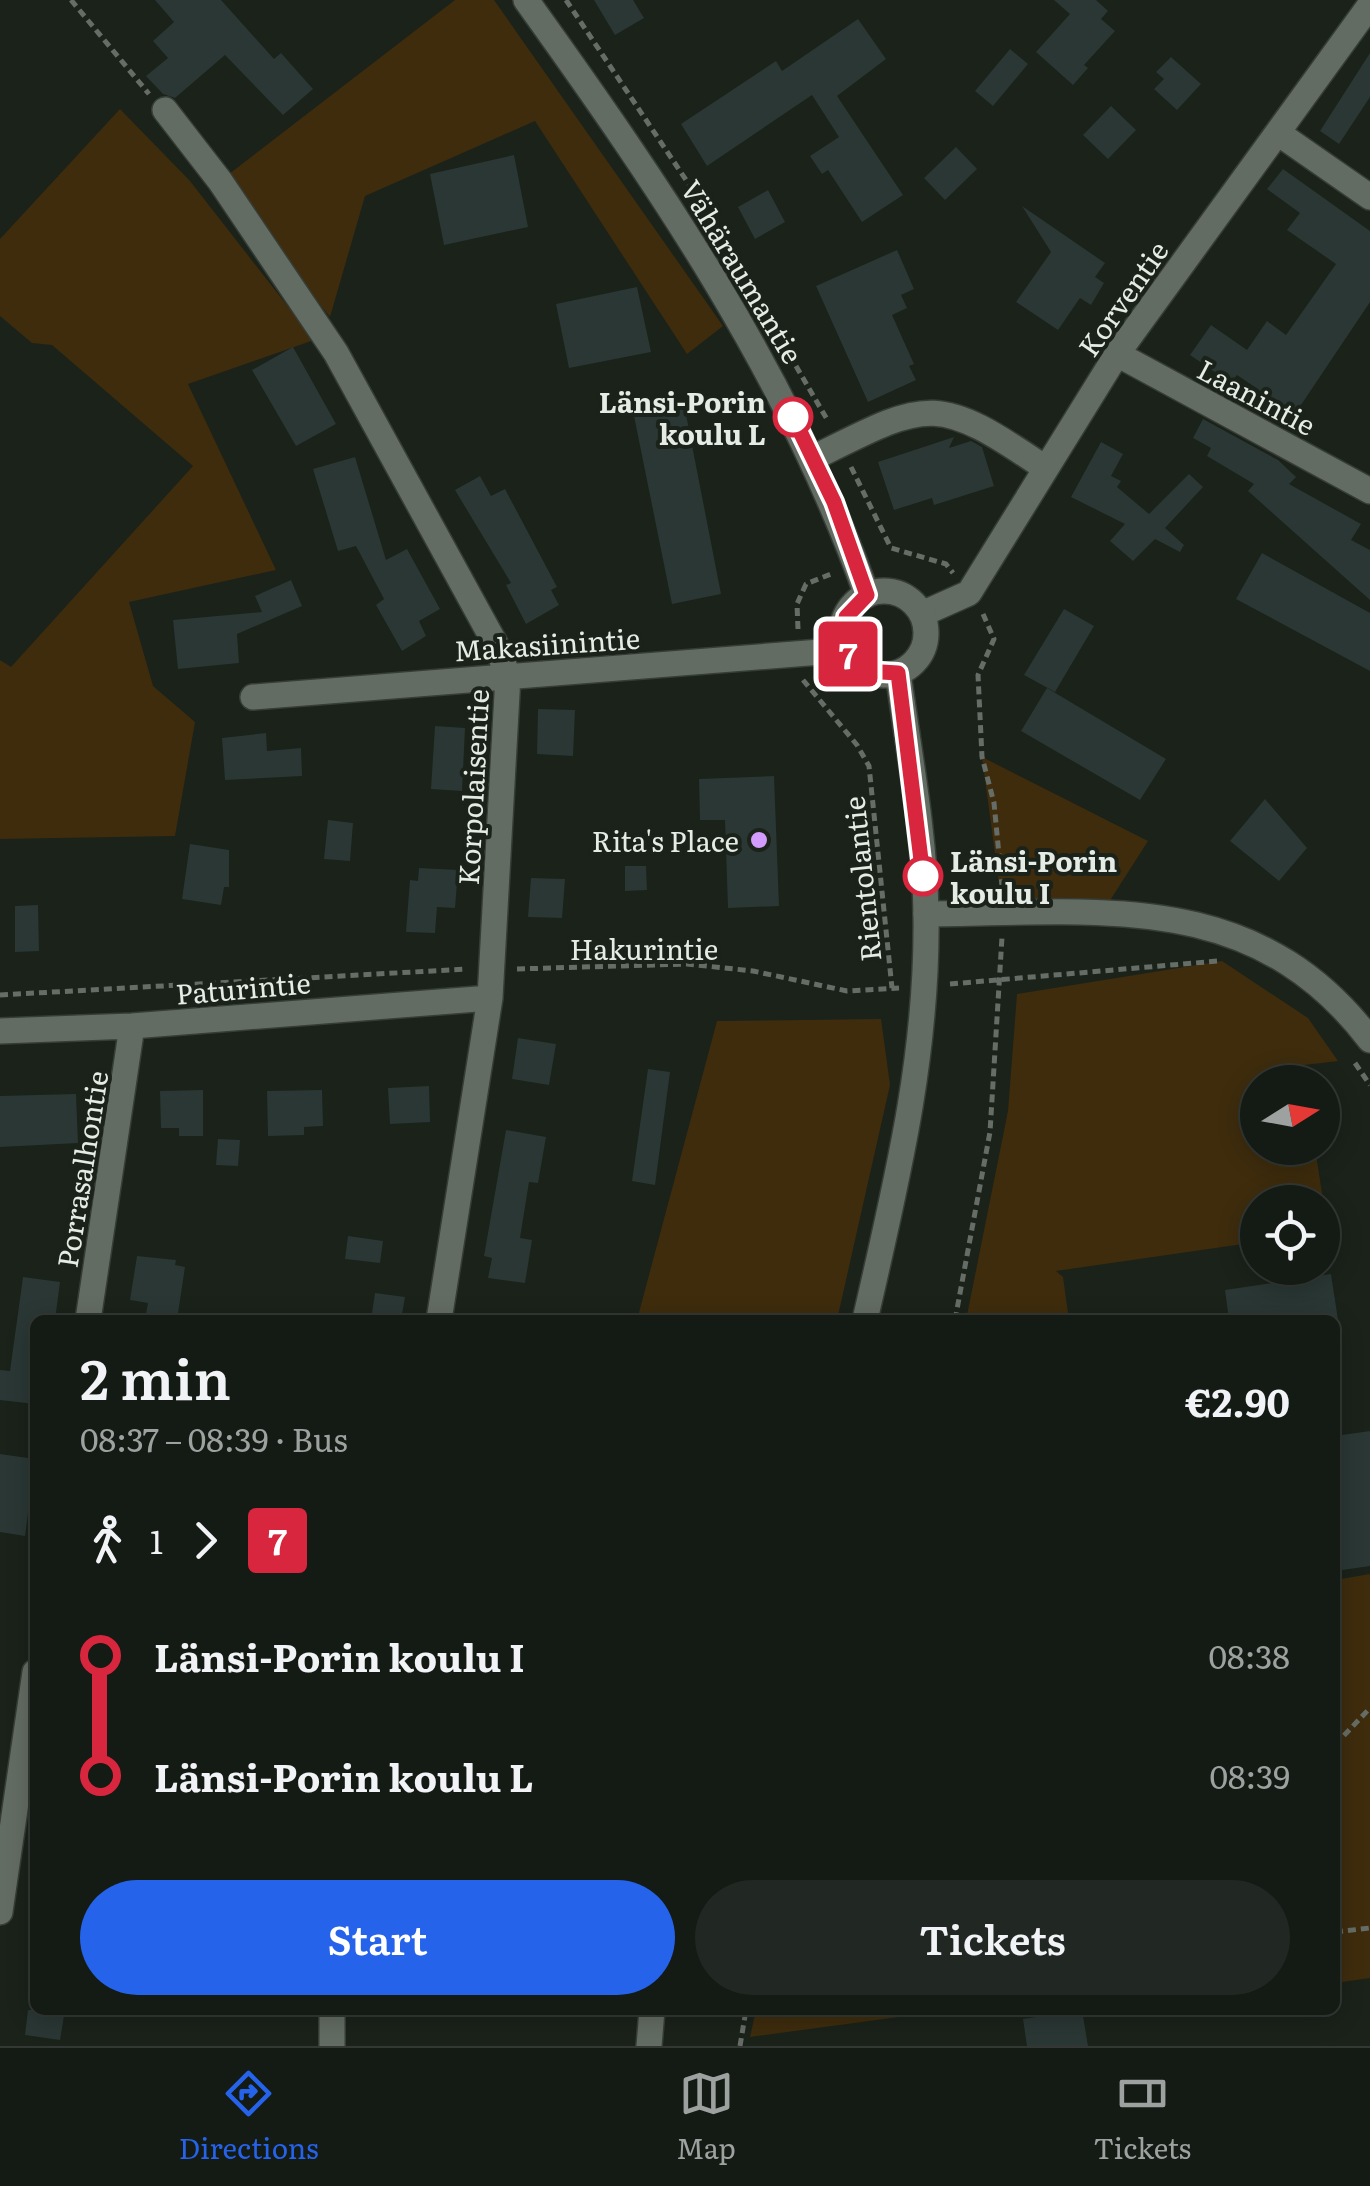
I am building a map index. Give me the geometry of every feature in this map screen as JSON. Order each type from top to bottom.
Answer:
[{"type":"street","name":"Vähäraumantie","points":[[526,0],[710,267],[813,458],[867,595]]},
{"type":"street","name":"Korventie","points":[[969,593],[1117,354],[1370,5]]},
{"type":"street","name":"Korpolaisentie","points":[[165,110],[220,181],[336,352],[496,645],[508,676],[503,968],[490,998],[440,1315]]},
{"type":"street","points":[[1278,133],[1370,197]]},
{"type":"street","name":"Laanintie","points":[[1117,354],[1370,491]]},
{"type":"street","points":[[813,458],[892,419],[940,412],[989,428],[1045,468]]},
{"type":"street","points":[[922,614],[969,593]]},
{"type":"street","points":[[899,594],[922,614],[927,633],[923,651],[913,665],[898,673],[865,671],[846,650],[846,617],[867,595],[899,594]]},
{"type":"street","name":"Makasiinintie","points":[[253,697],[846,650]]},
{"type":"street","points":[[866,1315],[912,1116],[923,986],[926,914],[898,673]]},
{"type":"street","points":[[926,914],[1156,917],[1239,935],[1275,952],[1317,982],[1359,1047]]},
{"type":"street","name":"Paturintie","points":[[0,1030],[132,1026],[490,998]]},
{"type":"street","name":"Porrasalhontie","points":[[89,1315],[132,1026]]},
{"type":"street","points":[[0,1912],[30,1706]]},
{"type":"street","points":[[332,2015],[332,2046]]},
{"type":"street","points":[[649,2046],[652,2015]]},
{"type":"path","points":[[71,0],[124,68],[165,110]]},
{"type":"path","points":[[566,0],[705,210]]},
{"type":"path","points":[[795,364],[891,548],[946,564],[969,593],[994,639],[978,675],[982,757],[994,803],[1003,913],[1001,979],[988,1148],[955,1315]]},
{"type":"path","name":"Rientolantie","points":[[891,548],[806,584],[796,604],[803,682],[857,746],[868,766],[892,988]]},
{"type":"path","name":"Hakurintie","points":[[0,996],[503,968],[687,964],[754,971],[847,991],[1222,960]]},
{"type":"path","points":[[1359,1047],[1370,1085]]},
{"type":"path","points":[[1340,1740],[1370,1708]]},
{"type":"path","points":[[1340,1931],[1370,1928]]},
{"type":"path","points":[[740,2046],[745,2015]]},
{"type":"shaded area","points":[[455,0],[494,0],[723,326],[687,354],[535,121],[365,196],[330,317],[220,181]]},
{"type":"shaded area","points":[[120,109],[190,181],[314,340],[188,384],[276,570],[129,602],[153,686],[195,722],[175,836],[0,839],[0,660],[11,667],[193,466],[52,345],[32,343],[0,316],[0,239]]},
{"type":"shaded area","points":[[982,757],[1148,841],[1102,913],[1003,913]]},
{"type":"shaded area","points":[[1222,961],[1308,1018],[1338,1061],[1240,1065],[1240,1165],[1318,1165],[1321,1185],[1240,1185],[1240,1244],[1056,1271],[1063,1277],[1068,1315],[967,1315],[1008,1111],[1017,994]]},
{"type":"shaded area","points":[[881,1019],[890,1085],[838,1315],[638,1315],[717,1021]]},
{"type":"shaded area","points":[[1370,1574],[1370,1978],[1340,1982],[1340,1579]]},
{"type":"shaded area","points":[[755,2015],[914,2015],[750,2037]]},
{"type":"building","points":[[155,0],[221,0],[274,59],[281,53],[313,89],[283,115],[225,55],[175,98],[163,94],[146,76],[168,58],[153,41],[174,22]]},
{"type":"building","points":[[594,0],[633,0],[644,18],[615,35]]},
{"type":"building","points":[[1054,0],[1096,0],[1108,11],[1101,19],[1115,31],[1084,65],[1088,68],[1073,85],[1036,52],[1070,14]]},
{"type":"building","points":[[858,19],[886,59],[837,96],[903,195],[862,222],[828,170],[822,174],[810,156],[839,137],[812,95],[707,166],[681,124],[776,61],[782,71]]},
{"type":"building","points":[[1010,49],[1028,64],[993,106],[975,91]]},
{"type":"building","points":[[1370,53],[1370,97],[1339,144],[1320,131]]},
{"type":"building","points":[[1171,57],[1201,84],[1177,110],[1154,89],[1164,79],[1156,72]]},
{"type":"building","points":[[1111,106],[1136,130],[1108,159],[1083,135]]},
{"type":"building","points":[[956,147],[977,169],[945,200],[924,178]]},
{"type":"building","points":[[514,155],[528,227],[444,245],[430,174]]},
{"type":"building","points":[[1283,169],[1370,231],[1370,302],[1295,414],[1237,375],[1231,383],[1190,355],[1211,325],[1247,350],[1267,321],[1286,335],[1336,264],[1287,230],[1300,213],[1267,189]]},
{"type":"building","points":[[768,190],[785,222],[755,239],[738,207]]},
{"type":"building","points":[[1022,206],[1105,263],[1095,277],[1104,283],[1091,305],[1080,298],[1058,330],[1016,302],[1051,252]]},
{"type":"building","points":[[897,250],[914,289],[901,295],[907,308],[892,315],[914,364],[909,366],[916,380],[868,402],[816,286]]},
{"type":"building","points":[[637,287],[651,352],[569,368],[556,304]]},
{"type":"building","points":[[293,347],[336,424],[296,446],[252,370]]},
{"type":"building","points":[[683,399],[721,594],[672,604],[633,411]]},
{"type":"building","points":[[1203,419],[1278,460],[1296,477],[1289,484],[1361,524],[1351,540],[1370,550],[1370,600],[1248,491],[1254,484],[1207,456],[1211,448],[1193,438]]},
{"type":"building","points":[[954,437],[949,448],[971,441],[982,447],[994,486],[934,505],[932,498],[894,510],[878,462]]},
{"type":"building","points":[[1101,442],[1123,454],[1111,476],[1121,481],[1117,487],[1149,514],[1189,474],[1203,487],[1165,528],[1184,545],[1180,552],[1155,539],[1133,561],[1110,541],[1125,524],[1071,497]]},
{"type":"building","points":[[355,457],[386,560],[407,549],[440,609],[419,621],[426,636],[402,651],[376,605],[384,599],[356,546],[338,551],[313,469]]},
{"type":"building","points":[[480,476],[491,496],[505,489],[557,587],[551,590],[559,605],[526,624],[506,585],[511,583],[455,490]]},
{"type":"building","points":[[1262,553],[1370,613],[1370,671],[1236,599]]},
{"type":"building","points":[[291,580],[302,606],[237,634],[239,663],[178,669],[173,620],[262,612],[255,596]]},
{"type":"building","points":[[1064,609],[1094,626],[1055,692],[1024,675]]},
{"type":"building","points":[[1047,688],[1166,759],[1140,800],[1021,731]]},
{"type":"building","points":[[538,709],[575,710],[573,756],[537,754]]},
{"type":"building","points":[[435,726],[465,728],[462,791],[431,789]]},
{"type":"building","points":[[266,733],[267,751],[301,748],[302,776],[225,780],[222,738]]},
{"type":"building","points":[[774,776],[779,906],[728,908],[725,820],[700,820],[699,779]]},
{"type":"building","points":[[1265,799],[1307,848],[1279,881],[1230,841]]},
{"type":"building","points":[[328,820],[353,823],[350,861],[324,859]]},
{"type":"building","points":[[190,844],[229,850],[229,887],[224,887],[221,905],[182,899]]},
{"type":"building","points":[[625,866],[646,866],[647,890],[625,891]]},
{"type":"building","points":[[419,868],[458,870],[455,908],[437,907],[435,933],[406,932],[410,880],[418,881]]},
{"type":"building","points":[[531,878],[565,879],[562,918],[528,917]]},
{"type":"building","points":[[38,905],[39,951],[15,952],[15,906]]},
{"type":"building","points":[[518,1038],[556,1044],[549,1085],[512,1079]]},
{"type":"building","points":[[648,1069],[670,1072],[655,1185],[632,1181]]},
{"type":"building","points":[[429,1086],[430,1122],[390,1124],[388,1088]]},
{"type":"building","points":[[203,1090],[203,1136],[179,1136],[179,1128],[161,1128],[160,1091]]},
{"type":"building","points":[[322,1090],[323,1126],[304,1127],[304,1135],[268,1136],[267,1091]]},
{"type":"building","points":[[76,1094],[78,1143],[0,1147],[0,1096]]},
{"type":"building","points":[[506,1130],[546,1137],[538,1183],[529,1182],[520,1238],[532,1240],[525,1283],[488,1278],[492,1258],[484,1256]]},
{"type":"building","points":[[218,1139],[240,1140],[238,1166],[216,1165]]},
{"type":"building","points":[[348,1236],[383,1241],[380,1263],[345,1259]]},
{"type":"building","points":[[137,1256],[176,1260],[175,1265],[185,1267],[178,1315],[146,1315],[148,1303],[130,1300]]},
{"type":"building","points":[[23,1277],[60,1282],[56,1315],[30,1315],[30,1403],[0,1400],[0,1370],[10,1371]]},
{"type":"building","points":[[1258,1285],[1333,1285],[1337,1315],[1228,1315],[1225,1290]]},
{"type":"building","points":[[375,1293],[405,1297],[402,1315],[372,1315]]},
{"type":"building","points":[[1370,1431],[1370,1566],[1340,1570],[1340,1435]]},
{"type":"building","points":[[0,1454],[30,1458],[25,1536],[0,1532]]},
{"type":"building","points":[[28,2010],[30,2015],[64,2015],[60,2040],[25,2035]]},
{"type":"building","points":[[1083,2015],[1088,2046],[1027,2046],[1023,2019]]},
{"type":"bus line","name":"7","points":[[793,417],[834,502],[867,595],[855,603],[846,617],[842,631],[846,650],[865,671],[880,675],[898,673],[923,876]]},
{"type":"place","name":"Länsi-Porin koulu L","points":[[793,417]]},
{"type":"place","name":"Rita's Place","points":[[759,840]]},
{"type":"place","name":"Länsi-Porin koulu I","points":[[923,876]]}]
